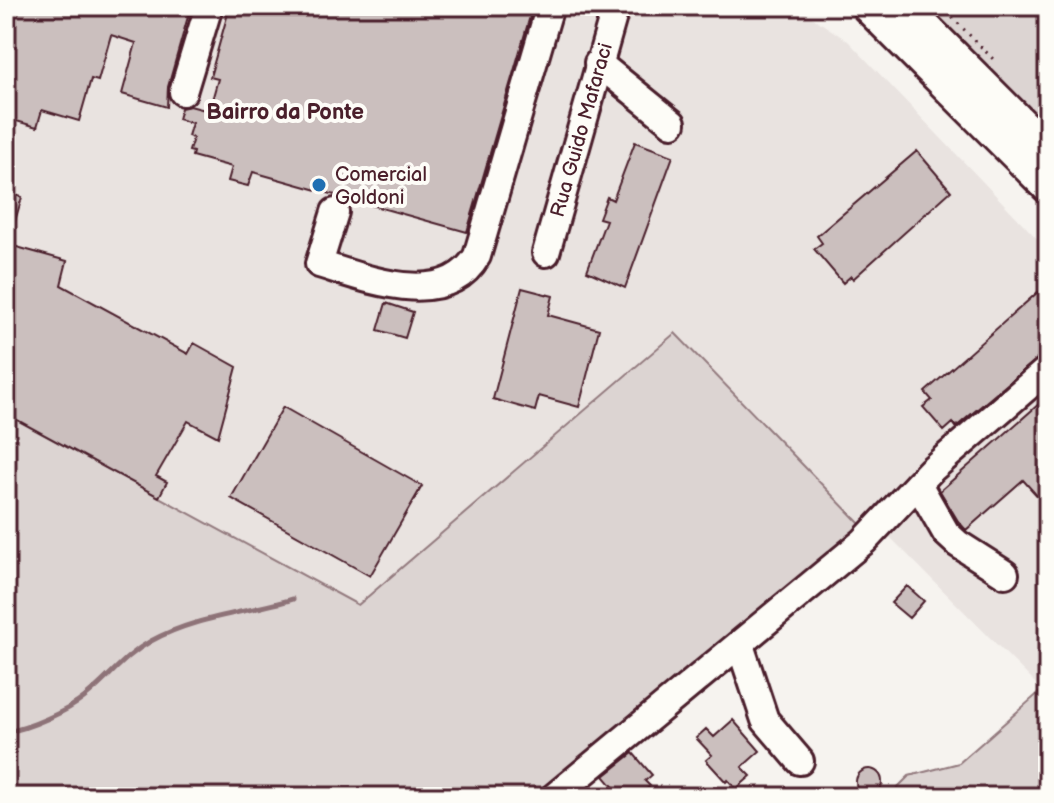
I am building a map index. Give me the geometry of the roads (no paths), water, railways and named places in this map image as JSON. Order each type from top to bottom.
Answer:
[{"type":"main road","points":[[868,6],[1048,186]]},
{"type":"main road","points":[[903,6],[1048,151]]},
{"type":"street","points":[[183,92],[209,6]]},
{"type":"street","points":[[335,212],[319,264],[390,286],[410,287],[446,281],[471,266],[477,256],[550,6]]},
{"type":"street","name":"Rua Guido Mafaraci","points":[[546,253],[616,6]]},
{"type":"street","points":[[598,63],[672,123]]},
{"type":"street","points":[[554,797],[864,541],[918,484],[1048,369]]},
{"type":"street","points":[[918,484],[946,533],[1005,574]]},
{"type":"street","points":[[740,645],[765,720],[800,761]]},
{"type":"waterway","points":[[6,732],[36,723],[78,702],[133,654],[168,633],[202,621],[293,599]]},
{"type":"place","name":"Comercial Goldoni","points":[[319,185]]},
{"type":"district","name":"Bairro da Ponte","points":[[285,111]]}]
